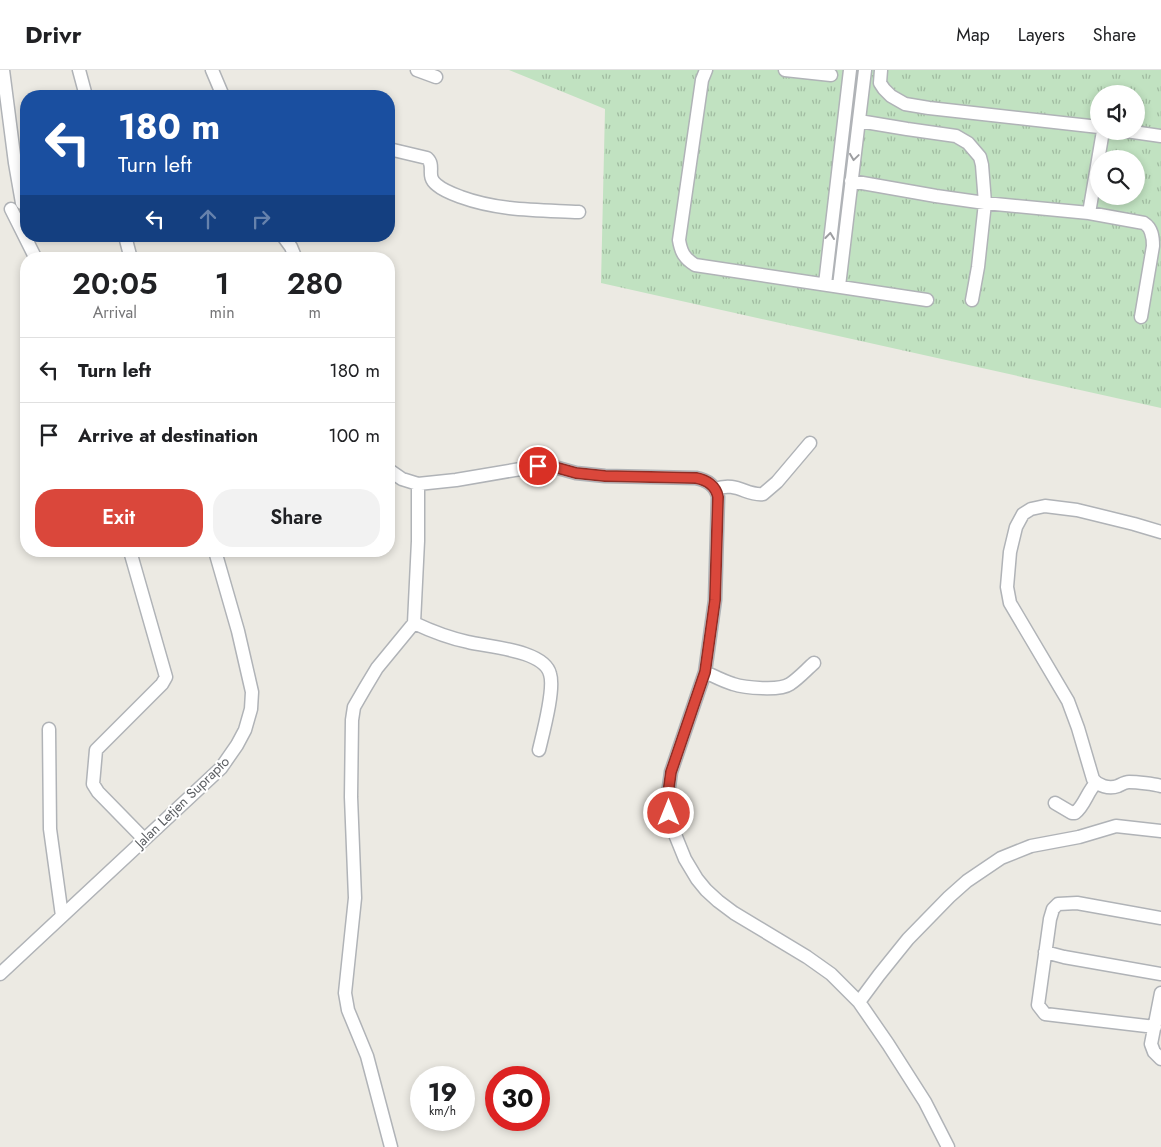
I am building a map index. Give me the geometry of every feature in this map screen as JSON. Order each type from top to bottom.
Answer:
[{"type":"street","points":[[2,70],[4,115],[15,207],[20,219]]},
{"type":"street","points":[[79,70],[84,90]]},
{"type":"street","points":[[212,70],[220,90]]},
{"type":"street","points":[[418,70],[436,77]]},
{"type":"street","points":[[706,70],[702,80],[678,240],[680,251],[686,260],[695,266],[927,300]]},
{"type":"street","points":[[786,70],[831,76]]},
{"type":"street","points":[[881,70],[880,83],[884,89],[904,104],[1090,127]]},
{"type":"street","points":[[825,284],[850,71],[865,72],[839,286]]},
{"type":"street","points":[[859,121],[907,130],[951,135],[968,143],[980,157],[984,203],[978,267],[972,300]]},
{"type":"street","points":[[1145,134],[1161,136]]},
{"type":"street","points":[[1089,213],[1101,140]]},
{"type":"street","points":[[395,150],[427,158],[431,163],[431,179],[435,184],[470,200],[491,206],[515,209],[579,212]]},
{"type":"street","points":[[851,181],[984,203],[1089,213],[1144,223],[1149,228],[1153,246],[1141,317]]},
{"type":"street","points":[[715,489],[726,486],[737,487],[760,495],[763,494],[810,443]]},
{"type":"street","points":[[395,474],[402,479],[418,484],[456,480],[538,466],[605,476],[696,478],[703,480],[715,489],[718,497],[715,600],[705,672],[671,772],[668,794],[669,813],[674,832],[685,859],[706,890],[734,913],[823,968],[859,1002],[925,1102],[948,1147]]},
{"type":"street","points":[[391,1147],[367,1056],[348,1010],[345,993],[355,898],[351,805],[352,720],[354,707],[364,688],[377,668],[414,623],[418,541],[418,484]]},
{"type":"street","points":[[1161,532],[1077,510],[1045,506],[1032,509],[1023,514],[1016,527],[1010,552],[1007,587],[1010,603],[1068,701],[1093,779],[1096,783],[1112,787],[1130,782],[1161,786]]},
{"type":"street","points":[[132,557],[166,677],[162,684],[96,750],[94,784],[98,792],[144,839]]},
{"type":"street","name":"Jalan Letjen Suprapto","points":[[0,974],[221,768],[245,730],[251,709],[252,692],[238,631],[217,557]]},
{"type":"street","points":[[414,623],[436,633],[467,642],[515,651],[533,657],[546,666],[550,672],[551,686],[539,750]]},
{"type":"street","points":[[705,672],[733,684],[776,688],[790,684],[814,664]]},
{"type":"street","points":[[49,729],[50,829],[62,916]]},
{"type":"street","points":[[1054,803],[1075,813],[1082,806],[1088,793],[1096,783]]},
{"type":"street","points":[[859,1002],[908,939],[949,897],[967,881],[1000,858],[1031,846],[1079,837],[1116,826],[1161,831]]},
{"type":"street","points":[[1155,1027],[1045,1014],[1038,1004],[1050,919],[1053,909],[1058,904],[1077,904],[1161,918]]},
{"type":"street","points":[[1045,952],[1161,974]]},
{"type":"street","points":[[1161,994],[1151,1044],[1154,1052],[1161,1060]]},
{"type":"green space","points":[[509,70],[1161,70],[1161,408],[601,283],[605,109]]},
{"type":"route","points":[[538,466],[605,476],[696,478],[708,483],[717,492],[715,600],[705,672],[671,772],[668,794],[669,813]]}]
